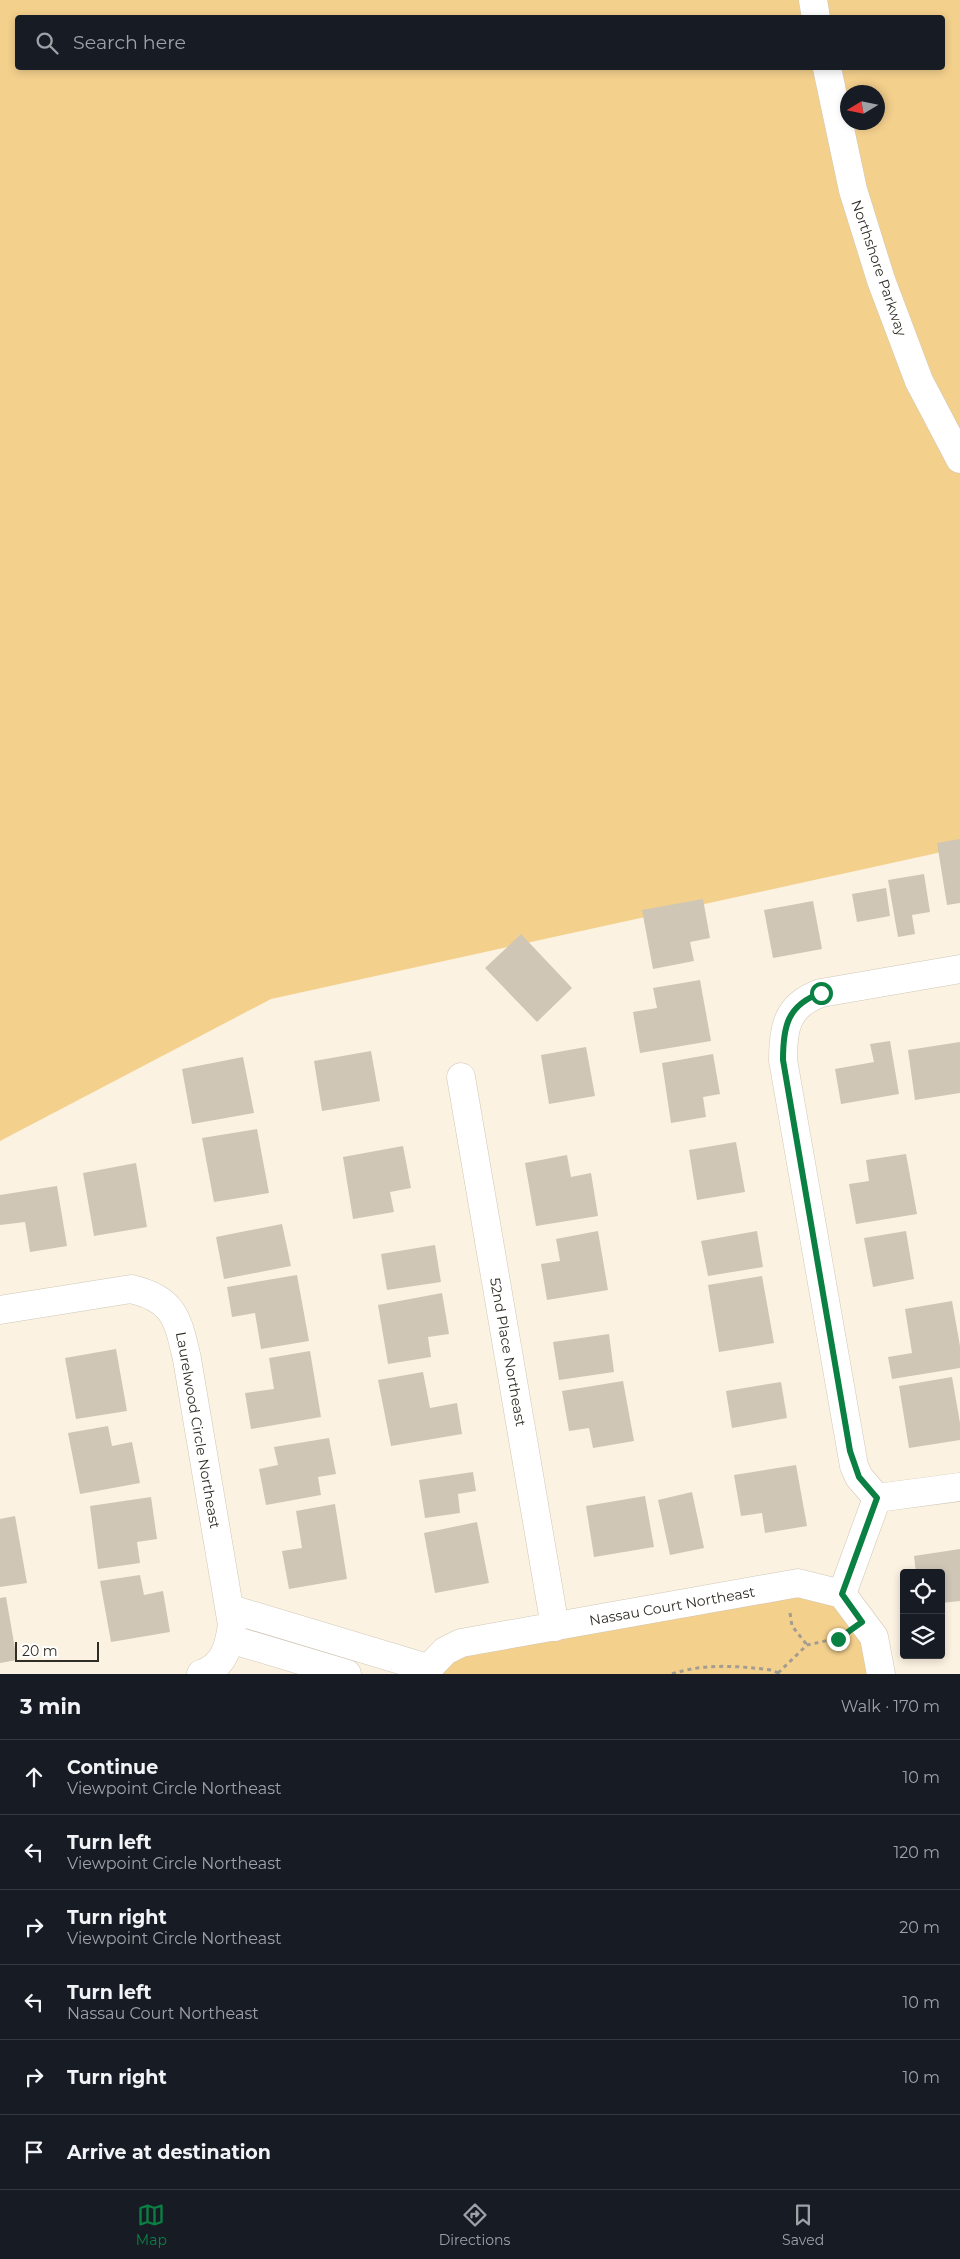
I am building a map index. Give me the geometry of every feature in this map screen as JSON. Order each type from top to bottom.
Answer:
[{"type":"street","points":[[813,0],[816,15]]},
{"type":"street","name":"Northshore Parkway","points":[[827,70],[853,190],[881,280],[919,381],[960,459]]},
{"type":"street","points":[[877,1498],[859,1477],[850,1451],[783,1060],[783,1035],[794,1009],[806,998],[821,993],[960,969]]},
{"type":"street","name":"52nd Place Northeast","points":[[461,1077],[555,1626]]},
{"type":"street","name":"Laurelwood Circle Northeast","points":[[0,1310],[131,1289],[148,1293],[172,1311],[179,1322],[231,1609],[232,1625],[230,1639],[222,1659],[211,1671],[202,1674]]},
{"type":"street","points":[[877,1498],[960,1487]]},
{"type":"street","points":[[877,1498],[842,1594],[874,1638],[880,1674]]},
{"type":"street","name":"Nassau Court Northeast","points":[[425,1671],[445,1651],[461,1643],[798,1583],[842,1594]]},
{"type":"street","points":[[231,1609],[425,1671]]},
{"type":"street","points":[[230,1639],[347,1674]]},
{"type":"path","points":[[784,1586],[792,1626],[807,1645]]},
{"type":"path","points":[[672,1674],[683,1670],[726,1665],[772,1670],[778,1674],[807,1645],[838,1639],[862,1622]]},
{"type":"shaded area","points":[[0,0],[960,0],[960,848],[271,999],[0,1141]]},
{"type":"shaded area","points":[[798,1583],[842,1594],[881,1674],[425,1674],[445,1651]]},
{"type":"building","points":[[960,839],[960,903],[947,905],[937,843]]},
{"type":"building","points":[[924,874],[930,912],[912,915],[915,934],[898,937],[888,880]]},
{"type":"building","points":[[886,888],[890,916],[857,922],[852,894]]},
{"type":"building","points":[[703,899],[710,938],[690,942],[694,961],[653,969],[642,910]]},
{"type":"building","points":[[813,901],[822,949],[773,958],[764,910]]},
{"type":"building","points":[[521,934],[572,988],[537,1022],[485,968]]},
{"type":"building","points":[[700,980],[711,1041],[640,1053],[633,1012],[657,1008],[653,988]]},
{"type":"building","points":[[890,1041],[899,1094],[841,1104],[835,1069],[874,1062],[870,1044]]},
{"type":"building","points":[[960,1042],[960,1093],[915,1100],[908,1050]]},
{"type":"building","points":[[586,1047],[595,1096],[549,1104],[541,1055]]},
{"type":"building","points":[[371,1051],[380,1101],[322,1111],[314,1061]]},
{"type":"building","points":[[713,1054],[720,1094],[703,1097],[706,1117],[671,1123],[662,1063]]},
{"type":"building","points":[[243,1057],[254,1113],[192,1124],[182,1069]]},
{"type":"building","points":[[257,1129],[269,1193],[214,1202],[202,1138]]},
{"type":"building","points":[[736,1142],[745,1192],[697,1200],[689,1150]]},
{"type":"building","points":[[403,1146],[411,1188],[390,1192],[394,1212],[353,1219],[343,1157]]},
{"type":"building","points":[[906,1154],[917,1214],[856,1224],[849,1184],[869,1181],[866,1160]]},
{"type":"building","points":[[567,1155],[571,1177],[591,1173],[598,1216],[536,1226],[525,1163]]},
{"type":"building","points":[[136,1163],[147,1227],[94,1236],[83,1173]]},
{"type":"building","points":[[57,1186],[67,1246],[30,1252],[25,1222],[0,1225],[0,1195]]},
{"type":"building","points":[[282,1224],[291,1266],[224,1279],[216,1237]]},
{"type":"building","points":[[598,1231],[608,1290],[547,1300],[541,1264],[560,1261],[556,1239]]},
{"type":"building","points":[[757,1231],[763,1267],[708,1276],[701,1241]]},
{"type":"building","points":[[906,1231],[914,1279],[873,1287],[864,1238]]},
{"type":"building","points":[[435,1245],[441,1282],[387,1290],[381,1254]]},
{"type":"building","points":[[297,1275],[309,1341],[261,1349],[255,1313],[232,1317],[227,1287]]},
{"type":"building","points":[[762,1276],[774,1343],[719,1352],[708,1285]]},
{"type":"building","points":[[442,1293],[449,1334],[428,1337],[431,1357],[388,1364],[378,1305]]},
{"type":"building","points":[[952,1301],[960,1346],[960,1368],[892,1379],[888,1357],[912,1353],[905,1309]]},
{"type":"building","points":[[609,1334],[614,1372],[559,1380],[553,1342]]},
{"type":"building","points":[[116,1349],[127,1411],[76,1419],[65,1358]]},
{"type":"building","points":[[310,1351],[321,1417],[251,1429],[245,1393],[274,1389],[269,1358]]},
{"type":"building","points":[[423,1372],[430,1408],[457,1403],[462,1434],[391,1446],[378,1380]]},
{"type":"building","points":[[952,1377],[960,1423],[960,1440],[909,1448],[899,1386]]},
{"type":"building","points":[[623,1381],[634,1441],[593,1448],[589,1428],[569,1431],[562,1391]]},
{"type":"building","points":[[781,1382],[787,1418],[732,1428],[726,1391]]},
{"type":"building","points":[[108,1426],[112,1446],[132,1442],[140,1483],[80,1494],[68,1433]]},
{"type":"building","points":[[329,1438],[336,1474],[318,1477],[321,1495],[266,1505],[259,1469],[278,1465],[274,1447]]},
{"type":"building","points":[[796,1465],[807,1526],[765,1533],[762,1513],[741,1516],[734,1475]]},
{"type":"building","points":[[473,1472],[476,1491],[458,1494],[460,1513],[425,1518],[419,1480]]},
{"type":"building","points":[[692,1492],[704,1548],[670,1555],[658,1500]]},
{"type":"building","points":[[645,1496],[654,1547],[594,1557],[586,1506]]},
{"type":"building","points":[[151,1497],[157,1539],[137,1542],[140,1563],[98,1569],[90,1506]]},
{"type":"building","points":[[335,1504],[347,1579],[289,1589],[282,1551],[302,1548],[296,1511]]},
{"type":"building","points":[[15,1516],[27,1583],[0,1587],[0,1519]]},
{"type":"building","points":[[477,1522],[489,1583],[435,1593],[424,1533]]},
{"type":"building","points":[[960,1549],[960,1601],[945,1603],[945,1569],[916,1569],[914,1556]]},
{"type":"building","points":[[140,1575],[144,1595],[163,1591],[170,1632],[111,1642],[100,1581]]},
{"type":"building","points":[[6,1597],[17,1660],[0,1663],[0,1598]]},
{"type":"route","points":[[821,993],[806,998],[794,1009],[786,1024],[783,1035],[783,1060],[850,1451],[859,1477],[877,1498],[842,1594],[862,1622],[838,1639]]}]
